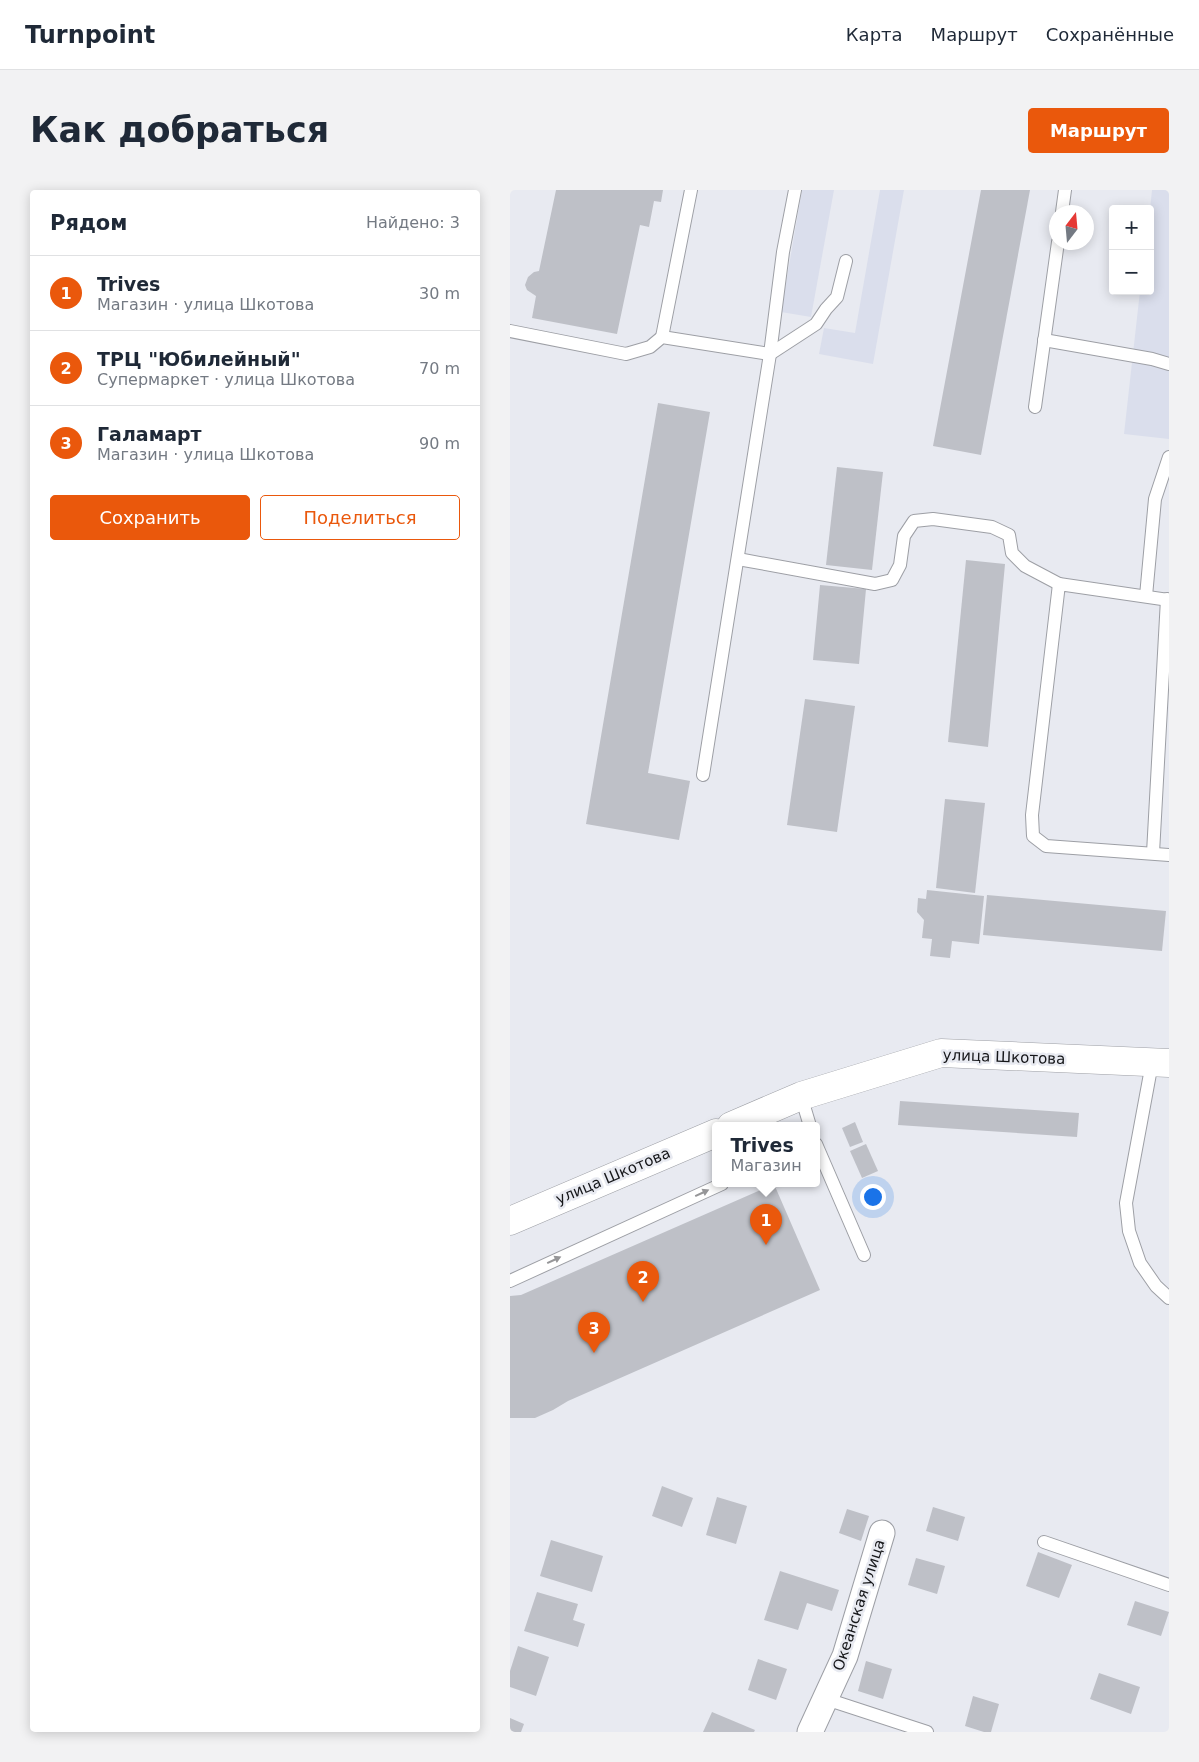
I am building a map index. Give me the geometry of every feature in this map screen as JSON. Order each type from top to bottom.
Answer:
[{"type":"street","name":"улица Шкотова","points":[[739,1122],[801,1096],[941,1053],[1161,1063]]},
{"type":"street","name":"улица Шкотова","points":[[510,1220],[712,1134]]},
{"type":"street","name":"Океанская улица","points":[[810,1732],[851,1640],[882,1533]]},
{"type":"lane","points":[[510,330],[626,354],[650,347],[662,337],[691,190]]},
{"type":"lane","points":[[703,775],[770,354],[783,252],[795,190]]},
{"type":"lane","points":[[1063,205],[1065,190]]},
{"type":"lane","points":[[1035,407],[1057,250]]},
{"type":"lane","points":[[662,337],[770,354],[816,324],[837,297],[846,261]]},
{"type":"lane","points":[[1044,340],[1152,359],[1169,364]]},
{"type":"lane","points":[[1146,596],[1155,499],[1169,458]]},
{"type":"lane","points":[[738,559],[875,584],[892,580],[900,565],[904,536],[914,521],[934,519],[992,527],[1009,535],[1012,553],[1025,566],[1059,584],[1168,600],[1153,853]]},
{"type":"lane","points":[[1059,584],[1032,815],[1033,836],[1046,846],[1169,855]]},
{"type":"lane","points":[[1161,1063],[1126,1203],[1129,1231],[1140,1263],[1156,1286],[1169,1298]]},
{"type":"lane","points":[[801,1096],[809,1122]]},
{"type":"lane","points":[[820,1153],[864,1255]]},
{"type":"lane","points":[[510,1281],[715,1187]]},
{"type":"lane","points":[[1044,1542],[1169,1586]]},
{"type":"lane","points":[[826,1699],[927,1732]]},
{"type":"shaded area","points":[[802,190],[834,190],[811,317],[781,312]]},
{"type":"shaded area","points":[[880,190],[904,190],[873,364],[819,354],[824,328],[855,333]]},
{"type":"shaded area","points":[[1152,190],[1169,190],[1169,439],[1124,434],[1140,295],[1154,295],[1154,205],[1150,205]]},
{"type":"building","points":[[556,190],[663,190],[661,202],[654,201],[649,227],[640,225],[617,334],[532,318],[536,296],[527,290],[525,285],[528,277],[534,272],[539,271]]},
{"type":"building","points":[[981,190],[1030,190],[981,455],[933,446]]},
{"type":"building","points":[[658,403],[710,412],[648,773],[690,781],[679,840],[586,824]]},
{"type":"building","points":[[837,467],[883,472],[872,570],[826,565]]},
{"type":"building","points":[[966,560],[1005,564],[988,747],[948,742]]},
{"type":"building","points":[[820,585],[866,589],[859,664],[813,660]]},
{"type":"building","points":[[805,699],[855,706],[837,832],[787,825]]},
{"type":"building","points":[[945,799],[985,803],[975,893],[936,888]]},
{"type":"building","points":[[927,890],[984,896],[979,944],[952,941],[950,958],[930,956],[932,939],[922,938],[924,920],[917,912],[918,898],[926,899]]},
{"type":"building","points":[[987,895],[1166,911],[1162,951],[983,935]]},
{"type":"building","points":[[900,1101],[1079,1113],[1077,1137],[898,1125]]},
{"type":"building","points":[[855,1122],[863,1142],[850,1147],[842,1128]]},
{"type":"building","points":[[866,1144],[878,1171],[862,1178],[850,1151]]},
{"type":"building","points":[[767,1187],[775,1187],[820,1290],[568,1401],[535,1418],[510,1418],[510,1296],[521,1295]]},
{"type":"building","points":[[662,1486],[693,1498],[682,1527],[652,1516]]},
{"type":"building","points":[[717,1497],[747,1506],[736,1544],[706,1535]]},
{"type":"building","points":[[933,1507],[965,1517],[958,1541],[926,1531]]},
{"type":"building","points":[[847,1509],[869,1516],[861,1541],[839,1533]]},
{"type":"building","points":[[551,1540],[603,1556],[592,1592],[540,1576]]},
{"type":"building","points":[[1038,1552],[1072,1565],[1059,1598],[1026,1586]]},
{"type":"building","points":[[916,1558],[945,1566],[937,1594],[908,1585]]},
{"type":"building","points":[[780,1571],[839,1590],[832,1611],[807,1603],[798,1630],[764,1620]]},
{"type":"building","points":[[537,1592],[578,1604],[573,1620],[585,1624],[578,1647],[524,1631]]},
{"type":"building","points":[[1135,1601],[1169,1612],[1161,1636],[1127,1625]]},
{"type":"building","points":[[518,1646],[549,1657],[536,1696],[510,1687],[510,1671]]},
{"type":"building","points":[[758,1659],[787,1669],[776,1700],[748,1690]]},
{"type":"building","points":[[866,1661],[892,1669],[883,1699],[858,1691]]},
{"type":"building","points":[[1099,1673],[1140,1687],[1131,1714],[1090,1699]]},
{"type":"building","points":[[973,1696],[999,1704],[991,1732],[984,1732],[965,1726]]},
{"type":"building","points":[[712,1712],[755,1730],[754,1732],[703,1732]]},
{"type":"building","points":[[510,1718],[524,1724],[521,1732],[510,1732]]},
{"type":"place","name":"Trives","points":[[766,1245]]},
{"type":"place","name":"ТРЦ \"Юбилейный\"","points":[[643,1302]]},
{"type":"place","name":"Галамарт","points":[[594,1353]]}]
